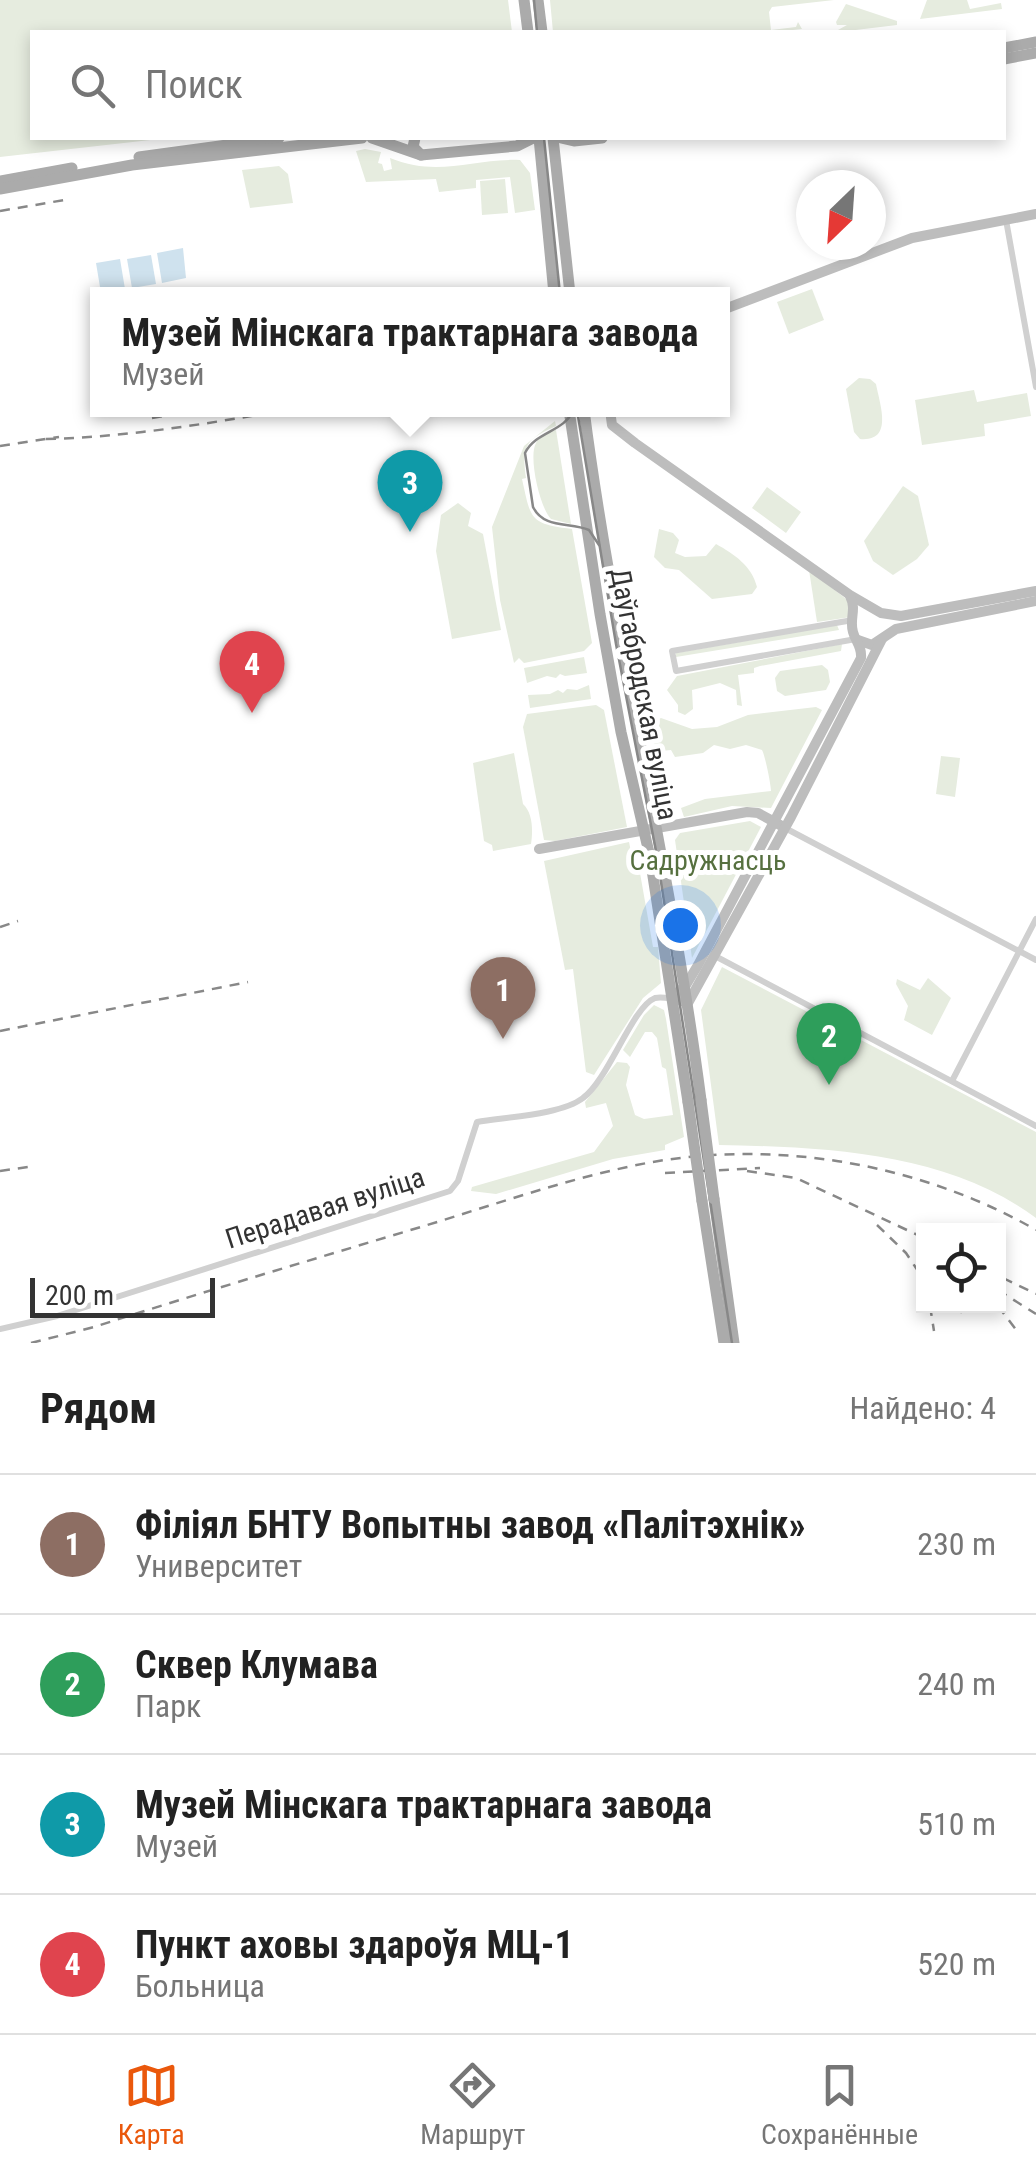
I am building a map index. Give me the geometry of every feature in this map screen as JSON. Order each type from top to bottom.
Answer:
[{"type":"main road","points":[[524,0],[528,30]]},
{"type":"main road","points":[[538,0],[542,30]]},
{"type":"main road","points":[[1006,48],[1036,42]]},
{"type":"main road","points":[[1006,58],[1036,53]]},
{"type":"main road","points":[[0,181],[266,140]]},
{"type":"main road","points":[[0,189],[132,165],[341,140]]},
{"type":"main road","points":[[378,140],[421,155],[516,146],[531,140]]},
{"type":"main road","points":[[415,140],[413,147],[421,155]]},
{"type":"main road","points":[[536,140],[553,287]]},
{"type":"main road","points":[[556,161],[562,140]]},
{"type":"main road","points":[[562,140],[556,161],[569,287]]},
{"type":"main road","points":[[516,146],[541,163]]},
{"type":"main road","points":[[730,307],[912,238],[1036,214]]},
{"type":"main road","name":"Даўгабродская вуліца","points":[[570,417],[621,732],[650,830],[686,985],[694,1101]]},
{"type":"main road","name":"Даўгабродская вуліца","points":[[585,417],[650,830],[672,998],[694,1101],[724,1343]]},
{"type":"main road","points":[[611,417],[612,425],[621,432],[878,612],[887,624],[884,638],[709,954],[688,1003],[672,998],[709,954]]},
{"type":"main road","points":[[857,639],[867,644],[896,628],[1036,592]]},
{"type":"main road","points":[[780,825],[861,658],[852,629],[854,604],[850,595]]},
{"type":"main road","points":[[854,619],[863,611],[901,616],[1036,601]]},
{"type":"main road","points":[[539,848],[753,812],[780,825]]},
{"type":"main road","name":"Даўгабродская вуліца","points":[[708,1200],[734,1343]]},
{"type":"street","points":[[1006,219],[1036,387]]},
{"type":"street","points":[[854,619],[672,651],[676,671],[857,639]]},
{"type":"street","points":[[780,825],[1036,960]]},
{"type":"street","points":[[952,1082],[1036,919]]},
{"type":"street","points":[[709,954],[1036,1126]]},
{"type":"street","name":"Перадавая вуліца","points":[[0,1328],[57,1316],[450,1191],[458,1181],[477,1122],[580,1101],[617,1054],[647,1004],[655,998],[672,998]]},
{"type":"green space","points":[[0,0],[508,0],[512,30],[30,30],[30,140],[150,140],[0,157]]},
{"type":"green space","points":[[550,0],[834,0],[772,7],[771,30],[553,30]]},
{"type":"green space","points":[[927,0],[967,0],[970,9],[1001,3],[1002,9],[920,19]]},
{"type":"green space","points":[[846,4],[897,21],[897,25],[838,30],[847,25],[836,22]]},
{"type":"green space","points":[[356,151],[381,152],[378,163],[384,171],[392,169],[390,158],[440,167],[520,160],[530,173],[535,210],[515,213],[510,177],[476,180],[476,188],[439,192],[436,179],[366,182]]},
{"type":"green space","points":[[279,166],[288,174],[293,203],[250,208],[242,170]]},
{"type":"green space","points":[[505,179],[508,213],[482,215],[480,181]]},
{"type":"green space","points":[[812,289],[824,320],[789,334],[777,302]]},
{"type":"green space","points":[[859,378],[876,384],[880,402],[881,428],[871,438],[860,439],[854,432],[846,389]]},
{"type":"green space","points":[[974,390],[977,402],[1027,393],[1031,416],[984,424],[985,436],[922,445],[915,400]]},
{"type":"green space","points":[[556,430],[571,524],[551,519],[539,494],[534,470],[536,443]]},
{"type":"green space","points":[[531,441],[524,458],[526,478],[522,479],[530,511],[547,525],[572,529],[592,643],[584,651],[524,663],[519,658],[514,663],[500,600],[492,527],[524,446]]},
{"type":"green space","points":[[903,486],[918,496],[929,545],[917,559],[893,575],[873,561],[864,541]]},
{"type":"green space","points":[[767,487],[801,512],[786,533],[752,508]]},
{"type":"green space","points":[[458,503],[471,513],[468,526],[483,534],[501,630],[452,639],[436,551],[441,515]]},
{"type":"green space","points":[[659,529],[673,533],[679,540],[675,553],[685,557],[706,556],[716,544],[723,548],[747,567],[757,587],[752,594],[712,599],[679,570],[665,568],[654,557]]},
{"type":"green space","points":[[809,570],[850,602],[851,617],[817,622]]},
{"type":"green space","points":[[837,625],[839,630],[676,657],[676,653]]},
{"type":"green space","points":[[842,644],[841,651],[760,666],[754,668],[754,673],[738,675],[742,706],[737,705],[736,690],[720,683],[692,690],[693,709],[685,715],[678,712],[678,705],[667,690],[677,676]]},
{"type":"green space","points":[[584,657],[587,673],[547,676],[527,683],[524,668]]},
{"type":"green space","points":[[822,665],[828,670],[830,682],[826,690],[785,696],[777,691],[775,678],[780,671]]},
{"type":"green space","points":[[589,685],[591,699],[530,708],[528,695],[558,690],[563,693]]},
{"type":"green space","points":[[596,705],[604,710],[627,827],[544,840],[523,727],[527,714]]},
{"type":"green space","points":[[816,707],[822,710],[771,808],[732,806],[684,817],[681,808],[705,799],[771,791],[763,753],[746,745],[730,749],[714,745],[703,753],[675,757],[671,750],[661,751],[653,743],[655,721],[661,718],[692,729],[717,727],[748,715]]},
{"type":"green space","points":[[514,753],[523,804],[532,822],[531,844],[493,851],[492,845],[484,841],[473,763]]},
{"type":"green space","points":[[941,756],[960,758],[955,797],[936,794]]},
{"type":"green space","name":"Садружнасць","points":[[750,821],[761,827],[692,958],[675,840],[680,833]]},
{"type":"green space","points":[[629,842],[634,866],[641,865],[645,871],[640,873],[653,947],[658,947],[661,983],[643,998],[594,1075],[586,1072],[573,969],[565,970],[544,861]]},
{"type":"green space","points":[[722,967],[1036,1132],[1036,1218],[1001,1196],[925,1166],[842,1152],[719,1145],[701,1010]]},
{"type":"green space","points":[[928,978],[951,998],[932,1035],[904,1020],[908,1006],[896,984],[897,979],[920,990]]},
{"type":"green space","points":[[654,1005],[664,1010],[684,1137],[665,1145],[665,1150],[613,1159],[496,1194],[471,1191],[472,1187],[594,1152],[613,1126],[606,1103],[586,1108],[585,1102],[617,1062],[630,1067],[626,1085],[635,1115],[644,1119],[673,1115],[657,1038],[652,1032],[645,1032],[630,1057],[623,1050]]},
{"type":"water","points":[[183,248],[186,278],[162,283],[157,253]]},
{"type":"water","points":[[151,255],[156,284],[132,287],[127,259]]},
{"type":"water","points":[[120,259],[125,287],[100,287],[96,263]]},
{"type":"tram line","points":[[534,0],[537,30]]},
{"type":"tram line","points":[[544,140],[559,287]]},
{"type":"tram line","points":[[569,417],[536,440],[525,453],[533,507],[550,522],[589,530],[599,545]]},
{"type":"tram line","points":[[578,417],[657,856],[732,1343]]},
{"type":"railway","points":[[0,211],[70,199]]},
{"type":"railway","points":[[152,418],[158,417]]},
{"type":"railway","points":[[46,439],[136,433],[244,417]]},
{"type":"railway","points":[[0,446],[59,437]]},
{"type":"railway","points":[[0,927],[18,921]]},
{"type":"railway","points":[[0,1031],[248,982]]},
{"type":"railway","points":[[31,1343],[559,1184],[617,1169],[697,1156],[797,1156],[897,1173],[992,1207],[1036,1230]]},
{"type":"railway","points":[[0,1171],[28,1167]]},
{"type":"railway","points":[[665,1173],[760,1168]]},
{"type":"railway","points":[[747,1171],[796,1178],[916,1234]]},
{"type":"railway","points":[[877,1225],[916,1268]]},
{"type":"railway","points":[[1006,1279],[1036,1294]]},
{"type":"railway","points":[[1006,1295],[1036,1314]]},
{"type":"railway","points":[[931,1313],[934,1331]]},
{"type":"railway","points":[[1003,1313],[1017,1331]]},
{"type":"place","name":"Музей Мінскага трактарнага завода","points":[[410,532]]},
{"type":"place","name":"Пункт аховы здароўя МЦ-1","points":[[252,713]]},
{"type":"place","name":"Філіял БНТУ Вопытны завод «Палітэхнік»","points":[[503,1039]]},
{"type":"place","name":"Сквер Клумава","points":[[829,1085]]}]
